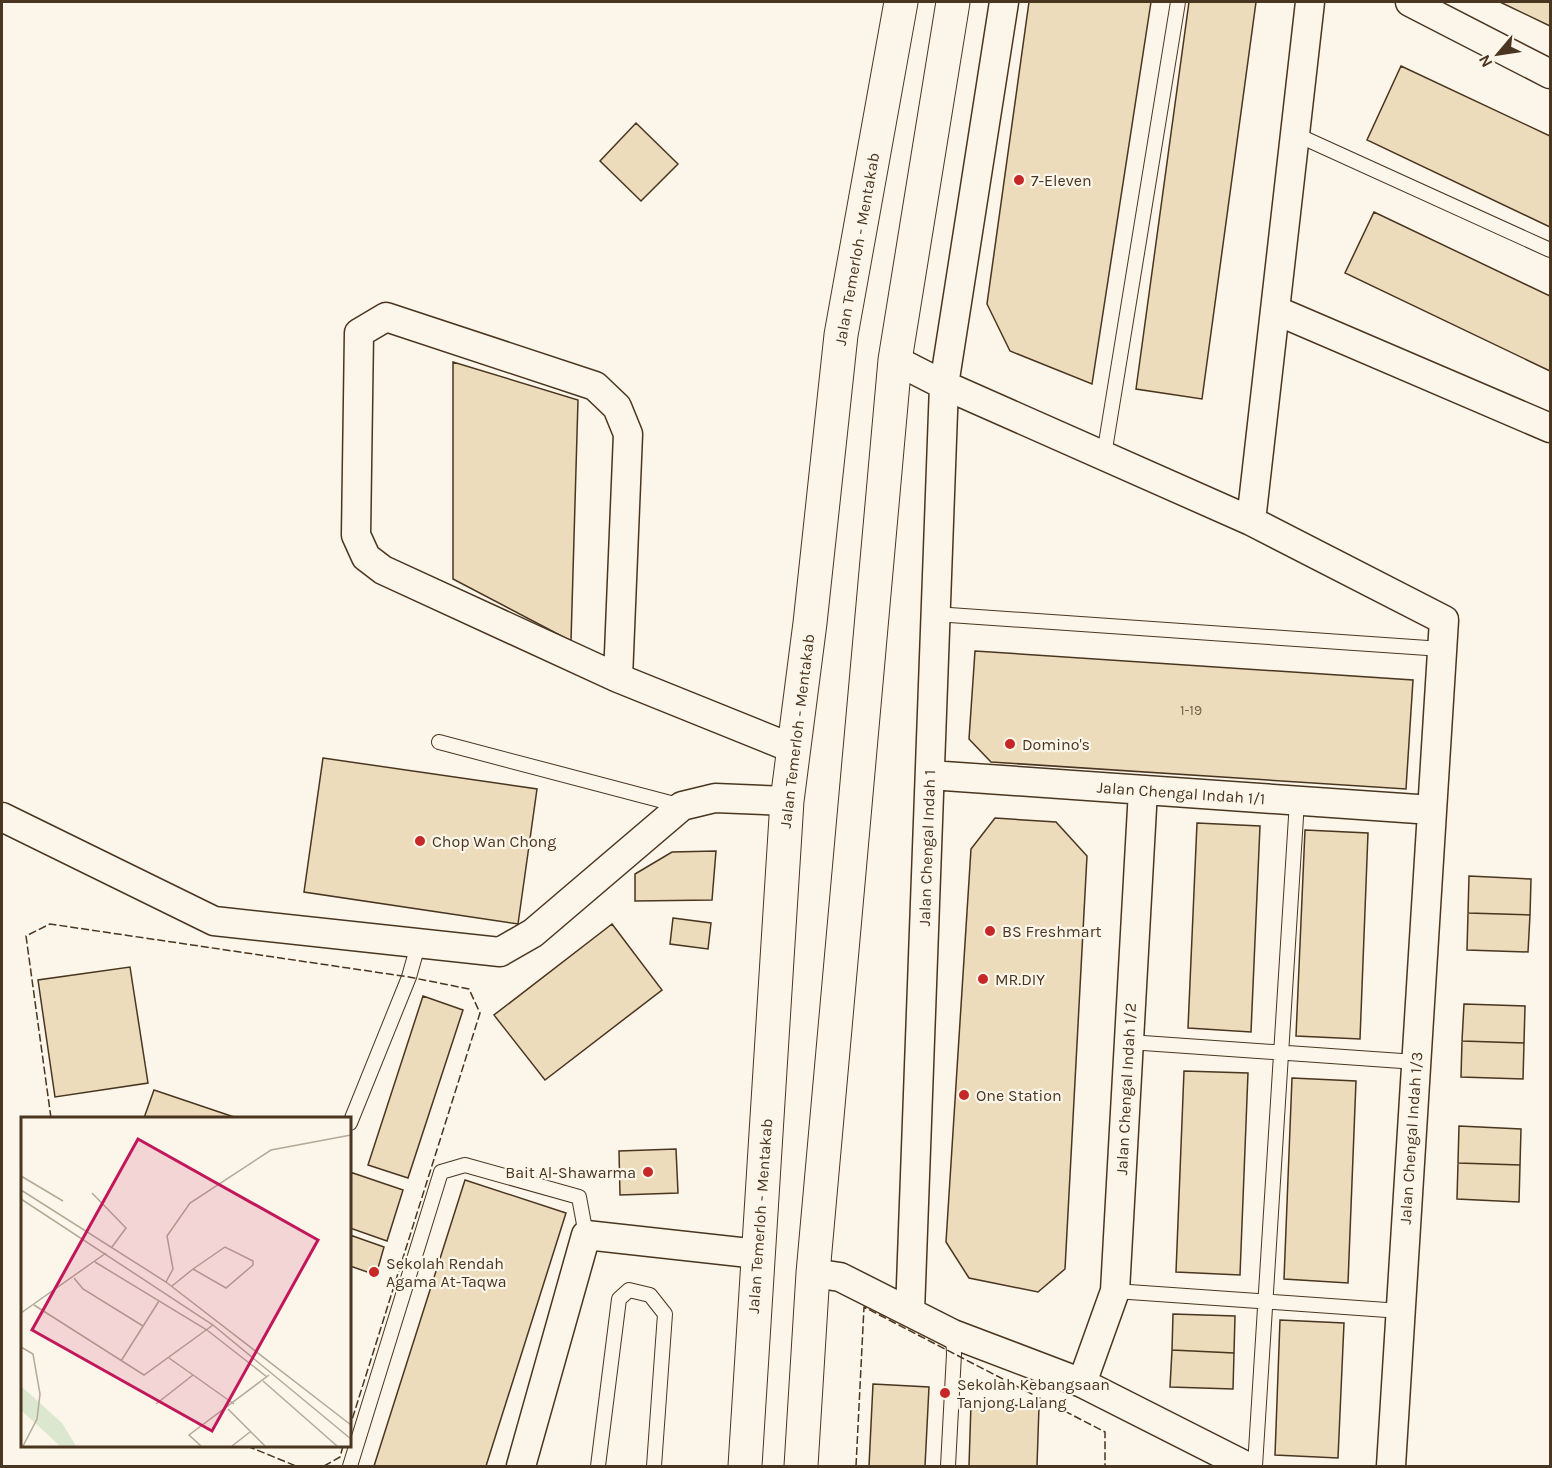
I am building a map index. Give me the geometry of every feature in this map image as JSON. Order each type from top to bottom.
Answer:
[{"type":"main road","name":"Jalan Temerloh - Mentakab","points":[[745,1467],[787,801],[841,335],[901,2]]},
{"type":"main road","points":[[801,1467],[813,1273],[895,360],[953,2]]},
{"type":"street","name":"Jalan Chengal Indah 1","points":[[910,1312],[944,385],[1004,2]]},
{"type":"street","points":[[895,360],[944,385],[1251,521],[1310,2]]},
{"type":"street","points":[[1410,2],[1551,74]]},
{"type":"street","points":[[1275,310],[1551,428]]},
{"type":"street","points":[[618,678],[628,435],[617,407],[596,386],[386,317],[359,333],[356,535],[366,557],[383,570],[618,678],[794,748]]},
{"type":"street","name":"Jalan Chengal Indah 1/3","points":[[1251,521],[1444,620],[1391,1467]]},
{"type":"street","name":"Jalan Chengal Indah 1/1","points":[[930,775],[1432,810]]},
{"type":"street","name":"Jalan Chengal Indah 1/2","points":[[1082,1383],[1115,1292],[1143,790]]},
{"type":"street","points":[[2,817],[214,921],[418,945],[500,952],[533,933],[682,806],[715,798],[787,801]]},
{"type":"street","points":[[521,1467],[586,1235],[758,1254]]},
{"type":"street","points":[[813,1273],[840,1277],[953,1334],[1082,1383],[1246,1467]]},
{"type":"lane","points":[[1104,455],[1178,2]]},
{"type":"lane","points":[[1295,134],[1551,250]]},
{"type":"lane","points":[[936,614],[1442,649]]},
{"type":"lane","points":[[439,742],[682,806]]},
{"type":"lane","points":[[1255,1467],[1297,801]]},
{"type":"lane","points":[[351,1121],[409,977],[418,945]]},
{"type":"lane","points":[[1129,1042],[1416,1062]]},
{"type":"lane","points":[[350,1467],[441,1172],[465,1165],[579,1197],[586,1235]]},
{"type":"lane","points":[[598,1467],[619,1299],[629,1290],[650,1295],[665,1314],[654,1467]]},
{"type":"lane","points":[[1115,1292],[1401,1311]]},
{"type":"lane","points":[[948,1467],[953,1334]]},
{"type":"building","points":[[1029,2],[1151,2],[1092,384],[1010,351],[987,304]]},
{"type":"building","points":[[1189,2],[1256,2],[1202,399],[1136,389]]},
{"type":"building","points":[[1500,2],[1550,2],[1550,26]]},
{"type":"building","points":[[1401,66],[1550,136],[1550,227],[1367,140]]},
{"type":"building","points":[[636,123],[678,164],[641,201],[600,161]]},
{"type":"building","points":[[1374,212],[1550,296],[1550,371],[1345,273]]},
{"type":"building","points":[[453,362],[578,400],[571,641],[453,579]]},
{"type":"building","points":[[975,651],[1413,680],[1406,789],[991,762],[969,739]]},
{"type":"building","name":"Chop Wan Chong","points":[[323,758],[537,789],[518,924],[304,892]]},
{"type":"building","points":[[995,818],[1056,822],[1087,856],[1065,1269],[1038,1292],[969,1278],[946,1242],[971,849]]},
{"type":"building","points":[[1197,823],[1260,826],[1251,1032],[1188,1028]]},
{"type":"building","points":[[1305,830],[1368,833],[1360,1039],[1296,1036]]},
{"type":"building","points":[[716,851],[712,900],[635,901],[635,874],[672,852]]},
{"type":"building","points":[[1469,876],[1531,879],[1530,915],[1468,913]]},
{"type":"building","points":[[1468,913],[1530,915],[1528,952],[1467,950]]},
{"type":"building","points":[[673,918],[711,923],[708,949],[670,944]]},
{"type":"building","points":[[612,924],[662,990],[545,1080],[494,1015]]},
{"type":"building","points":[[130,967],[148,1083],[55,1097],[38,980]]},
{"type":"building","points":[[423,996],[463,1010],[408,1178],[368,1165]]},
{"type":"building","points":[[1464,1004],[1525,1006],[1524,1043],[1462,1041]]},
{"type":"building","points":[[1462,1041],[1524,1043],[1523,1079],[1461,1077]]},
{"type":"building","points":[[1184,1071],[1248,1073],[1240,1275],[1176,1272]]},
{"type":"building","points":[[1292,1078],[1356,1081],[1348,1283],[1284,1279]]},
{"type":"building","points":[[154,1090],[234,1117],[144,1117]]},
{"type":"building","points":[[1459,1126],[1521,1129],[1520,1165],[1458,1163]]},
{"type":"building","name":"Bait Al-Shawarma","points":[[676,1149],[678,1193],[620,1195],[619,1151]]},
{"type":"building","points":[[1458,1163],[1520,1165],[1519,1202],[1457,1199]]},
{"type":"building","points":[[351,1172],[403,1190],[387,1241],[351,1228]]},
{"type":"building","points":[[465,1180],[566,1213],[486,1466],[374,1466]]},
{"type":"building","points":[[351,1235],[384,1247],[376,1275],[351,1266]]},
{"type":"building","points":[[1173,1314],[1235,1316],[1234,1353],[1172,1350]]},
{"type":"building","points":[[1280,1320],[1344,1323],[1338,1458],[1275,1455]]},
{"type":"building","points":[[1172,1350],[1234,1353],[1233,1389],[1170,1387]]},
{"type":"building","points":[[873,1384],[929,1387],[925,1466],[869,1466]]},
{"type":"building","points":[[971,1404],[1039,1406],[1037,1466],[969,1466]]},
{"type":"fence","points":[[51,1117],[26,936],[50,924],[409,977],[469,989],[480,1013],[351,1423]]},
{"type":"fence","points":[[856,1466],[864,1307],[1105,1432],[1105,1466]]},
{"type":"fence","points":[[249,1447],[296,1466]]},
{"type":"fence","points":[[324,1466],[340,1457],[343,1447]]},
{"type":"place","name":"7-Eleven","points":[[1019,180]]},
{"type":"place","name":"Domino's","points":[[1010,744]]},
{"type":"place","name":"Chop Wan Chong","points":[[420,841]]},
{"type":"place","name":"BS Freshmart","points":[[990,931]]},
{"type":"place","name":"MR.DIY","points":[[983,979]]},
{"type":"place","name":"One Station","points":[[964,1095]]},
{"type":"place","name":"Bait Al-Shawarma","points":[[648,1172]]},
{"type":"place","name":"Sekolah Rendah Agama At-Taqwa","points":[[374,1272]]},
{"type":"place","name":"Sekolah Kebangsaan Tanjong Lalang","points":[[945,1393]]}]
